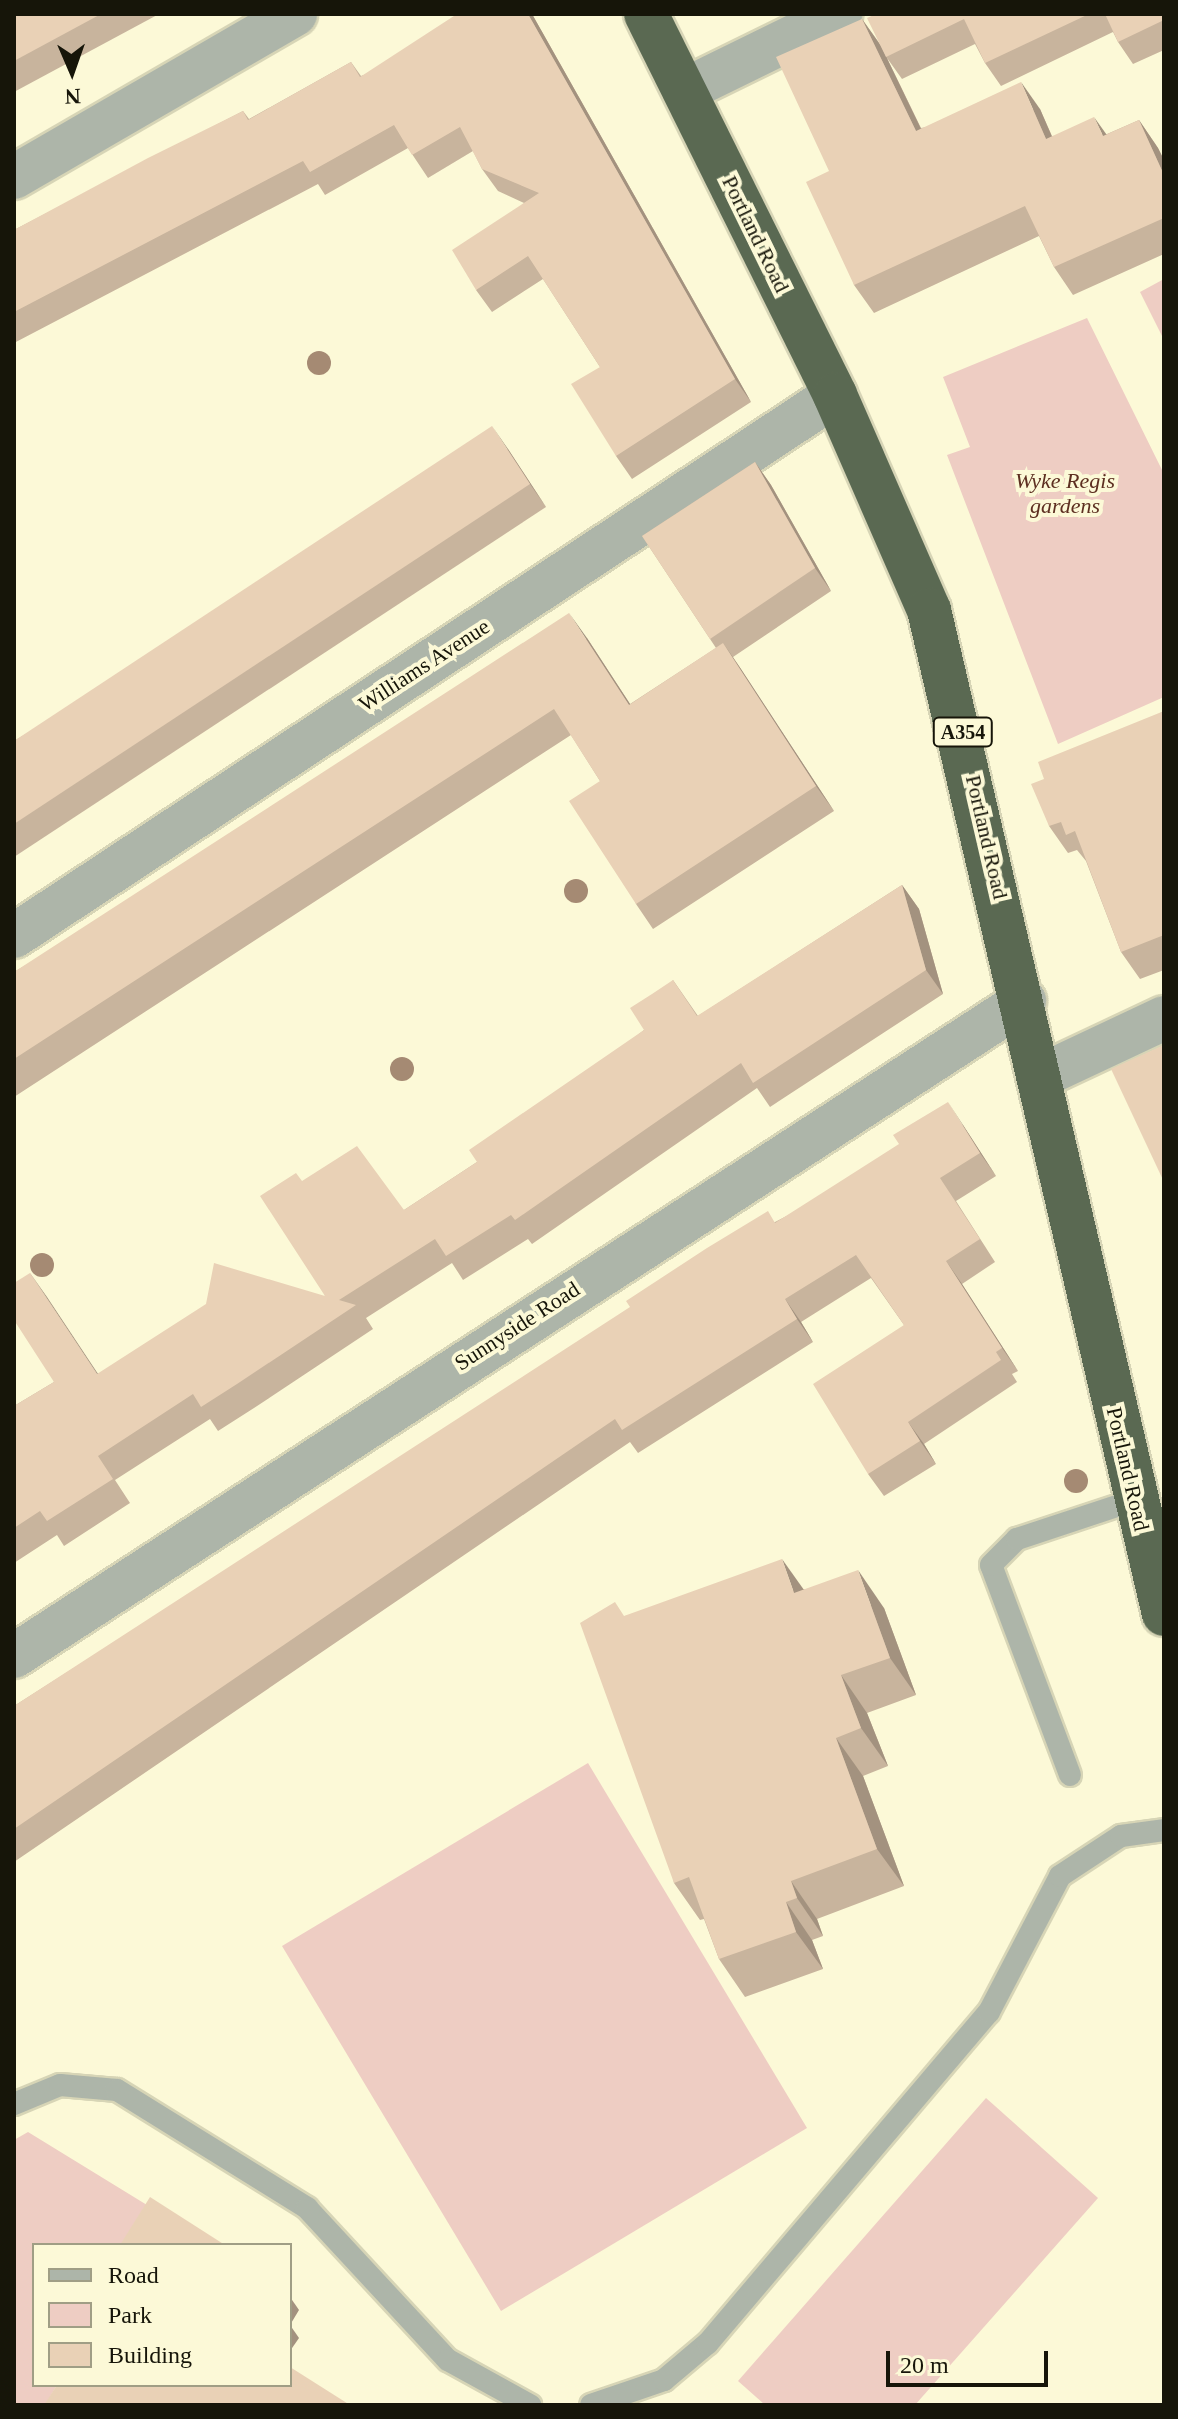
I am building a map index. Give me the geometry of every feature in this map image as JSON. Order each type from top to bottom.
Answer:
[{"type":"highway","name":"Portland Road","points":[[646,14],[835,395],[929,610],[1024,1001],[1135,1500],[1164,1614]]},
{"type":"street","points":[[14,177],[295,14]]},
{"type":"street","points":[[685,90],[840,14]]},
{"type":"street","name":"Williams Avenue","points":[[14,936],[835,395]]},
{"type":"street","name":"Sunnyside Road","points":[[14,1656],[1024,1001]]},
{"type":"street","points":[[1041,1076],[1164,1018]]},
{"type":"lane","points":[[1070,1775],[991,1565],[1017,1539],[1135,1500]]},
{"type":"lane","points":[[591,2405],[664,2380],[708,2343],[982,2021],[1060,1876],[1121,1836],[1164,1830]]},
{"type":"lane","points":[[14,2104],[60,2085],[117,2090],[307,2208],[448,2360],[530,2405]]},
{"type":"green space","points":[[1164,279],[1164,340],[1140,292]]},
{"type":"green space","name":"Wyke Regis gardens","points":[[1087,318],[1164,474],[1164,697],[1058,744],[947,455],[970,447],[943,377]]},
{"type":"green space","points":[[588,1763],[807,2128],[501,2311],[282,1946]]},
{"type":"green space","points":[[986,2098],[1098,2198],[915,2405],[765,2405],[738,2381]]},
{"type":"green space","points":[[28,2132],[160,2213],[142,2243],[32,2243],[32,2387],[56,2387],[45,2405],[14,2405],[14,2140]]},
{"type":"building","points":[[14,14],[101,14],[14,61]]},
{"type":"building","points":[[457,14],[528,14],[735,379],[616,456],[571,384],[600,367],[528,256],[476,290],[452,250],[539,193],[482,169],[460,127],[412,155],[394,125],[310,172],[303,161],[14,312],[14,230],[243,111],[248,120],[351,62],[360,77]]},
{"type":"building","points":[[876,14],[1089,14],[985,63],[964,19],[886,57],[867,18]]},
{"type":"building","points":[[1105,14],[1164,14],[1164,20],[1118,42]]},
{"type":"building","points":[[862,19],[916,131],[1021,82],[1046,139],[1094,117],[1103,136],[1139,120],[1164,175],[1164,218],[1054,267],[1025,206],[854,285],[806,182],[829,171],[776,57]]},
{"type":"building","points":[[492,426],[530,484],[14,824],[14,741]]},
{"type":"building","points":[[755,462],[815,568],[710,639],[642,536]]},
{"type":"building","points":[[569,613],[629,705],[723,643],[816,786],[636,904],[569,801],[600,781],[554,709],[14,1059],[14,972]]},
{"type":"building","points":[[1164,711],[1164,935],[1121,952],[1075,831],[1066,835],[1061,822],[1049,826],[1031,784],[1044,779],[1038,762]]},
{"type":"building","points":[[902,885],[926,970],[753,1083],[741,1063],[515,1220],[511,1215],[446,1256],[435,1239],[339,1300],[356,1305],[237,1384],[201,1407],[193,1394],[98,1456],[113,1479],[47,1521],[40,1511],[14,1528],[14,1406],[54,1382],[14,1320],[14,1283],[30,1273],[97,1374],[206,1304],[214,1263],[325,1296],[260,1196],[296,1173],[302,1181],[357,1146],[404,1210],[477,1162],[469,1150],[644,1030],[630,1008],[673,980],[697,1016]]},
{"type":"building","points":[[1164,1045],[1164,1182],[1111,1069]]},
{"type":"building","points":[[948,1102],[980,1153],[940,1178],[980,1239],[946,1261],[1002,1348],[996,1352],[1001,1360],[908,1422],[920,1441],[868,1474],[813,1384],[904,1325],[856,1255],[785,1299],[797,1319],[622,1430],[615,1419],[14,1829],[14,1706],[630,1307],[626,1301],[707,1248],[768,1211],[775,1223],[899,1144],[893,1135]]},
{"type":"building","points":[[782,1559],[794,1593],[858,1570],[890,1658],[841,1675],[861,1728],[836,1738],[877,1849],[791,1881],[797,1898],[786,1902],[796,1932],[719,1959],[689,1877],[674,1883],[580,1623],[615,1602],[624,1616]]},
{"type":"building","points":[[150,2197],[222,2243],[121,2243]]},
{"type":"building","points":[[292,2368],[350,2405],[44,2405],[56,2387],[292,2387]]}]
